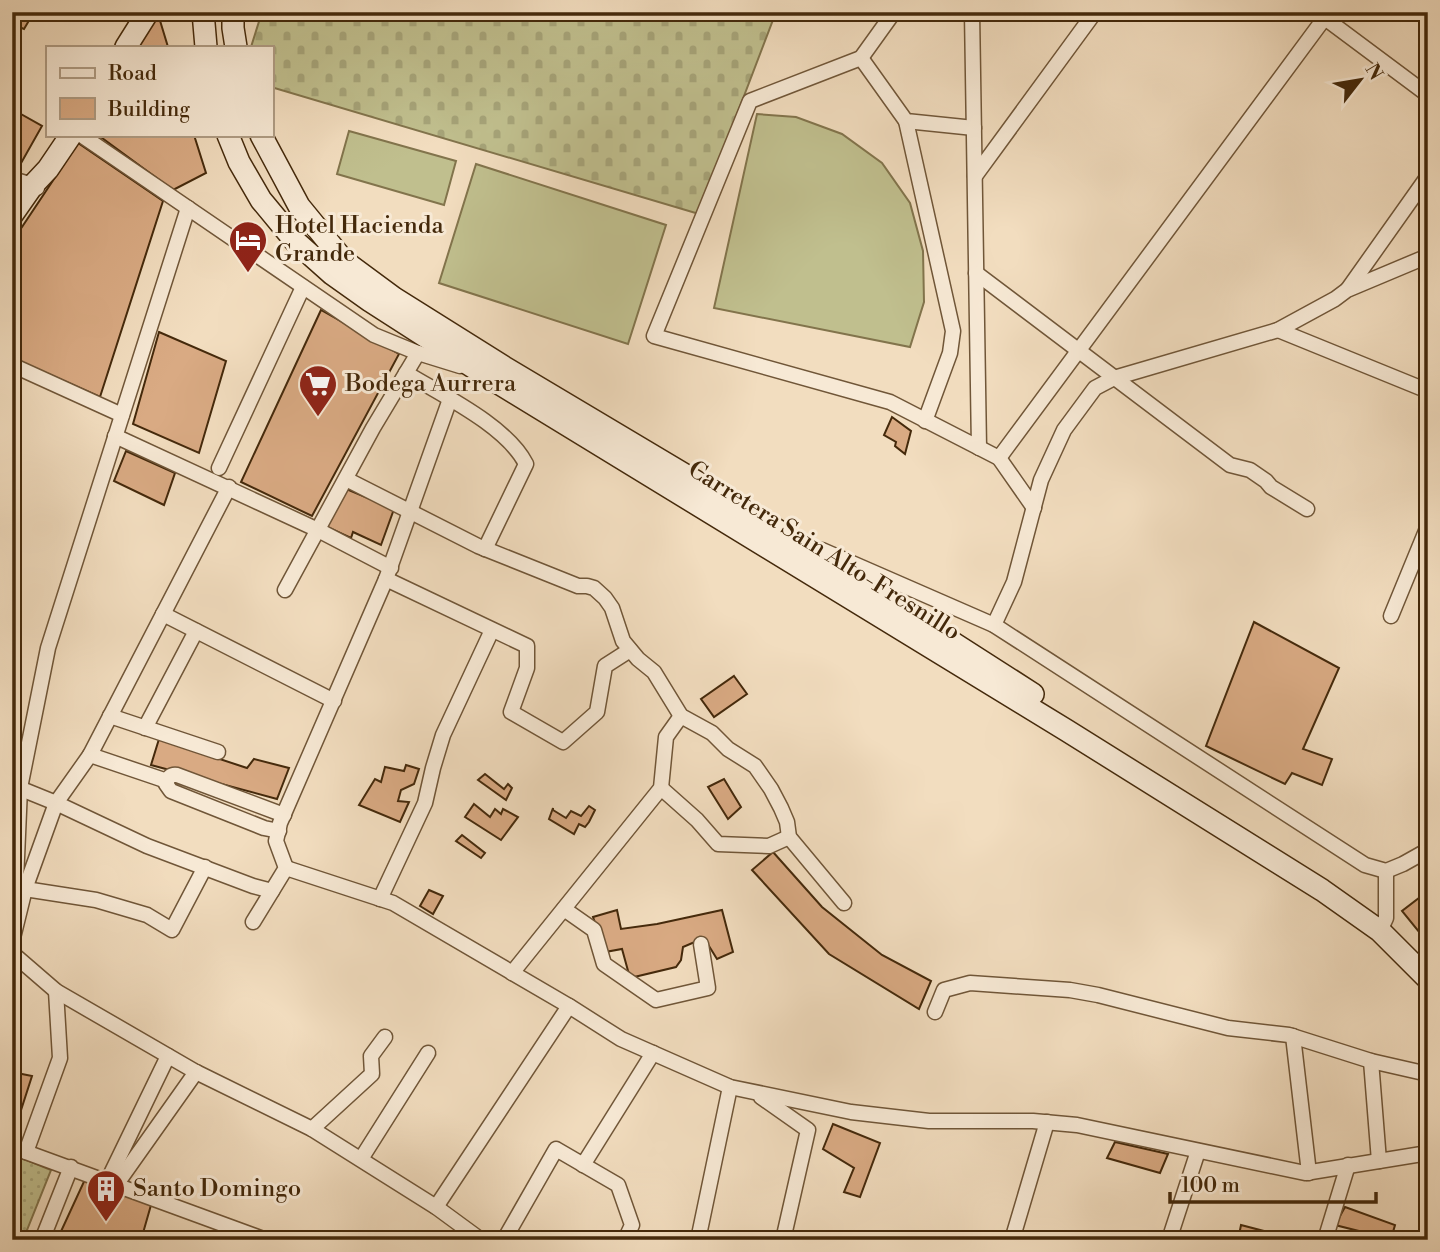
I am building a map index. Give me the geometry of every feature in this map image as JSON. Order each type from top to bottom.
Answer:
[{"type":"main road","points":[[127,46],[148,12]]},
{"type":"main road","points":[[203,12],[205,46]]},
{"type":"main road","points":[[233,12],[236,46]]},
{"type":"main road","points":[[12,215],[28,185],[48,169],[70,136]]},
{"type":"main road","name":"Carretera Sain Alto-Fresnillo","points":[[228,136],[239,162],[261,200],[295,241],[332,274],[370,301],[488,367],[748,535],[1382,928],[1428,979]]},
{"type":"main road","points":[[262,136],[299,206],[344,261],[488,367],[774,528],[1340,889],[1382,928],[1412,945],[1428,962]]},
{"type":"main road","points":[[12,234],[28,185]]},
{"type":"street","points":[[894,12],[861,58],[750,101],[654,336],[890,402],[999,458],[1034,508]]},
{"type":"street","points":[[972,12],[979,448]]},
{"type":"street","points":[[975,176],[1095,12]]},
{"type":"street","points":[[999,458],[1324,14],[1428,94]]},
{"type":"street","points":[[861,58],[906,121],[953,331],[950,353],[925,421]]},
{"type":"street","points":[[906,121],[974,128]]},
{"type":"street","points":[[82,136],[373,335],[418,353],[488,367]]},
{"type":"street","points":[[1348,290],[1428,176]]},
{"type":"street","points":[[12,942],[18,883],[16,787],[48,648],[188,208]]},
{"type":"street","points":[[994,625],[1014,582],[1041,480],[1064,430],[1095,388],[1114,378],[1278,330],[1348,290],[1428,256]]},
{"type":"street","points":[[976,273],[1230,465],[1250,470],[1271,487],[1307,509]]},
{"type":"street","points":[[219,468],[303,287]]},
{"type":"street","points":[[1278,330],[1428,391]]},
{"type":"street","points":[[285,590],[418,353]]},
{"type":"street","points":[[12,365],[122,415]]},
{"type":"street","points":[[406,373],[494,428],[521,454],[526,464],[485,549]]},
{"type":"street","points":[[286,868],[276,841],[284,814],[388,574],[450,399]]},
{"type":"street","points":[[115,436],[318,530],[388,574],[527,646],[527,668],[511,712],[562,742],[597,712],[605,666],[630,650]]},
{"type":"street","points":[[346,479],[485,549],[578,586],[594,588],[612,608],[623,641],[638,659],[654,672],[681,716],[712,733],[728,749],[755,766],[781,808],[789,837],[844,903]]},
{"type":"street","points":[[18,883],[56,803],[90,755],[229,487]]},
{"type":"street","points":[[1391,616],[1428,526]]},
{"type":"street","points":[[748,535],[774,528],[994,625],[1366,865],[1386,871],[1428,850]]},
{"type":"street","points":[[163,614],[334,701]]},
{"type":"street","points":[[380,899],[425,803],[443,735],[492,630]]},
{"type":"street","points":[[145,728],[196,631]]},
{"type":"street","points":[[110,716],[218,752]]},
{"type":"street","points":[[512,973],[661,789],[666,737],[681,716]]},
{"type":"street","points":[[90,755],[167,781]]},
{"type":"street","points":[[279,831],[264,828],[171,791],[167,787],[167,781],[172,775],[177,775],[284,814]]},
{"type":"street","points":[[16,787],[146,846],[272,891]]},
{"type":"street","points":[[661,789],[697,820],[718,844],[769,846],[789,837]]},
{"type":"street","points":[[18,883],[96,900],[147,915],[172,930],[205,867]]},
{"type":"street","points":[[286,868],[393,903],[621,1039],[730,1087],[851,1112],[929,1121],[1033,1121],[1077,1125],[1309,1173],[1428,1153]]},
{"type":"street","points":[[253,922],[286,868]]},
{"type":"street","points":[[1382,928],[1387,912],[1386,871]]},
{"type":"street","points":[[564,909],[594,930],[604,964],[656,1000],[708,988],[701,944]]},
{"type":"street","points":[[12,953],[56,991],[195,1072],[312,1129],[436,1207],[481,1240]]},
{"type":"street","points":[[935,1012],[944,990],[970,983],[1079,992],[1228,1028],[1293,1036],[1371,1061],[1428,1074]]},
{"type":"street","points":[[56,991],[60,1058],[19,1150],[266,1240]]},
{"type":"street","points":[[436,1207],[569,1006]]},
{"type":"street","points":[[1293,1036],[1309,1173]]},
{"type":"street","points":[[312,1129],[372,1073],[371,1056],[385,1037]]},
{"type":"street","points":[[583,1165],[653,1053]]},
{"type":"street","points":[[361,1159],[428,1054]]},
{"type":"street","points":[[112,1184],[168,1056]]},
{"type":"street","points":[[1371,1061],[1379,1161]]},
{"type":"street","points":[[112,1184],[195,1072]]},
{"type":"street","points":[[698,1240],[730,1087]]},
{"type":"street","points":[[754,1092],[808,1130],[783,1240]]},
{"type":"street","points":[[1012,1240],[1047,1122]]},
{"type":"street","points":[[504,1240],[556,1149],[618,1185],[632,1225],[625,1240]]},
{"type":"street","points":[[1169,1240],[1198,1151]]},
{"type":"street","points":[[1325,1240],[1348,1165]]},
{"type":"street","points":[[42,1240],[71,1167]]},
{"type":"green space","points":[[262,12],[776,12],[699,214],[273,88],[273,46],[251,46]]},
{"type":"green space","points":[[757,114],[796,117],[842,134],[882,163],[910,203],[923,251],[924,302],[910,347],[714,308]]},
{"type":"green space","points":[[349,131],[456,161],[444,205],[337,174]]},
{"type":"green space","points":[[476,164],[666,225],[628,344],[439,283]]},
{"type":"green space","points":[[12,1154],[51,1170],[23,1240],[12,1240]]},
{"type":"building","points":[[12,12],[34,12],[24,29],[12,24]]},
{"type":"building","points":[[158,14],[168,46],[138,46]]},
{"type":"building","points":[[12,109],[42,126],[20,165],[12,161]]},
{"type":"building","points":[[99,136],[194,136],[206,173],[173,190]]},
{"type":"building","points":[[78,143],[163,201],[100,397],[12,358],[12,242]]},
{"type":"building","name":"Bodega Aurrera","points":[[321,310],[399,354],[312,516],[241,482]]},
{"type":"building","points":[[159,332],[226,361],[199,453],[133,424]]},
{"type":"building","points":[[892,417],[911,431],[905,454],[895,446],[896,442],[884,435]]},
{"type":"building","points":[[126,451],[175,473],[164,505],[114,481]]},
{"type":"building","points":[[344,488],[394,509],[381,545],[353,532],[351,538],[325,526]]},
{"type":"building","points":[[1254,622],[1339,668],[1303,749],[1332,759],[1322,785],[1292,773],[1285,784],[1206,746]]},
{"type":"building","points":[[734,676],[747,694],[714,717],[701,699]]},
{"type":"building","points":[[159,739],[247,768],[254,759],[289,768],[277,799],[151,765]]},
{"type":"building","points":[[406,765],[419,769],[414,784],[401,790],[398,801],[409,802],[400,822],[359,805],[375,779],[381,782],[385,767],[404,771]]},
{"type":"building","points":[[485,774],[504,789],[508,784],[512,788],[506,800],[478,780]]},
{"type":"building","points":[[724,779],[741,807],[728,819],[708,787]]},
{"type":"building","points":[[474,804],[490,817],[495,809],[501,814],[503,809],[518,817],[501,840],[465,817]]},
{"type":"building","points":[[589,806],[595,810],[589,822],[585,827],[579,824],[574,834],[549,819],[553,808],[566,818],[571,811],[581,816]]},
{"type":"building","points":[[462,835],[485,853],[481,858],[456,841]]},
{"type":"building","points":[[773,852],[822,907],[882,955],[931,981],[919,1009],[829,954],[752,870]]},
{"type":"building","points":[[429,890],[443,896],[433,914],[420,906]]},
{"type":"building","points":[[1428,891],[1428,943],[1402,911]]},
{"type":"building","points":[[617,910],[621,929],[722,910],[733,952],[717,959],[704,938],[683,947],[681,960],[676,967],[630,978],[622,949],[605,952],[593,917]]},
{"type":"building","points":[[12,994],[20,1015],[20,1031],[12,1045]]},
{"type":"building","points":[[12,1072],[32,1076],[13,1135],[12,1135]]},
{"type":"building","points":[[833,1124],[880,1143],[860,1197],[844,1192],[854,1168],[823,1149]]},
{"type":"building","points":[[1115,1142],[1168,1154],[1160,1173],[1107,1158]]},
{"type":"building","name":"Santo Domingo","points":[[87,1175],[151,1205],[141,1240],[57,1240]]},
{"type":"building","points":[[1345,1207],[1395,1225],[1391,1239],[1335,1225]]},
{"type":"building","points":[[1241,1225],[1298,1240],[1238,1240]]},
{"type":"building","points":[[1177,1231],[1207,1240],[1175,1240]]},
{"type":"place","name":"Hotel Hacienda Grande","points":[[248,274]]},
{"type":"place","name":"Bodega Aurrera","points":[[318,418]]},
{"type":"place","name":"Santo Domingo","points":[[106,1223]]}]
